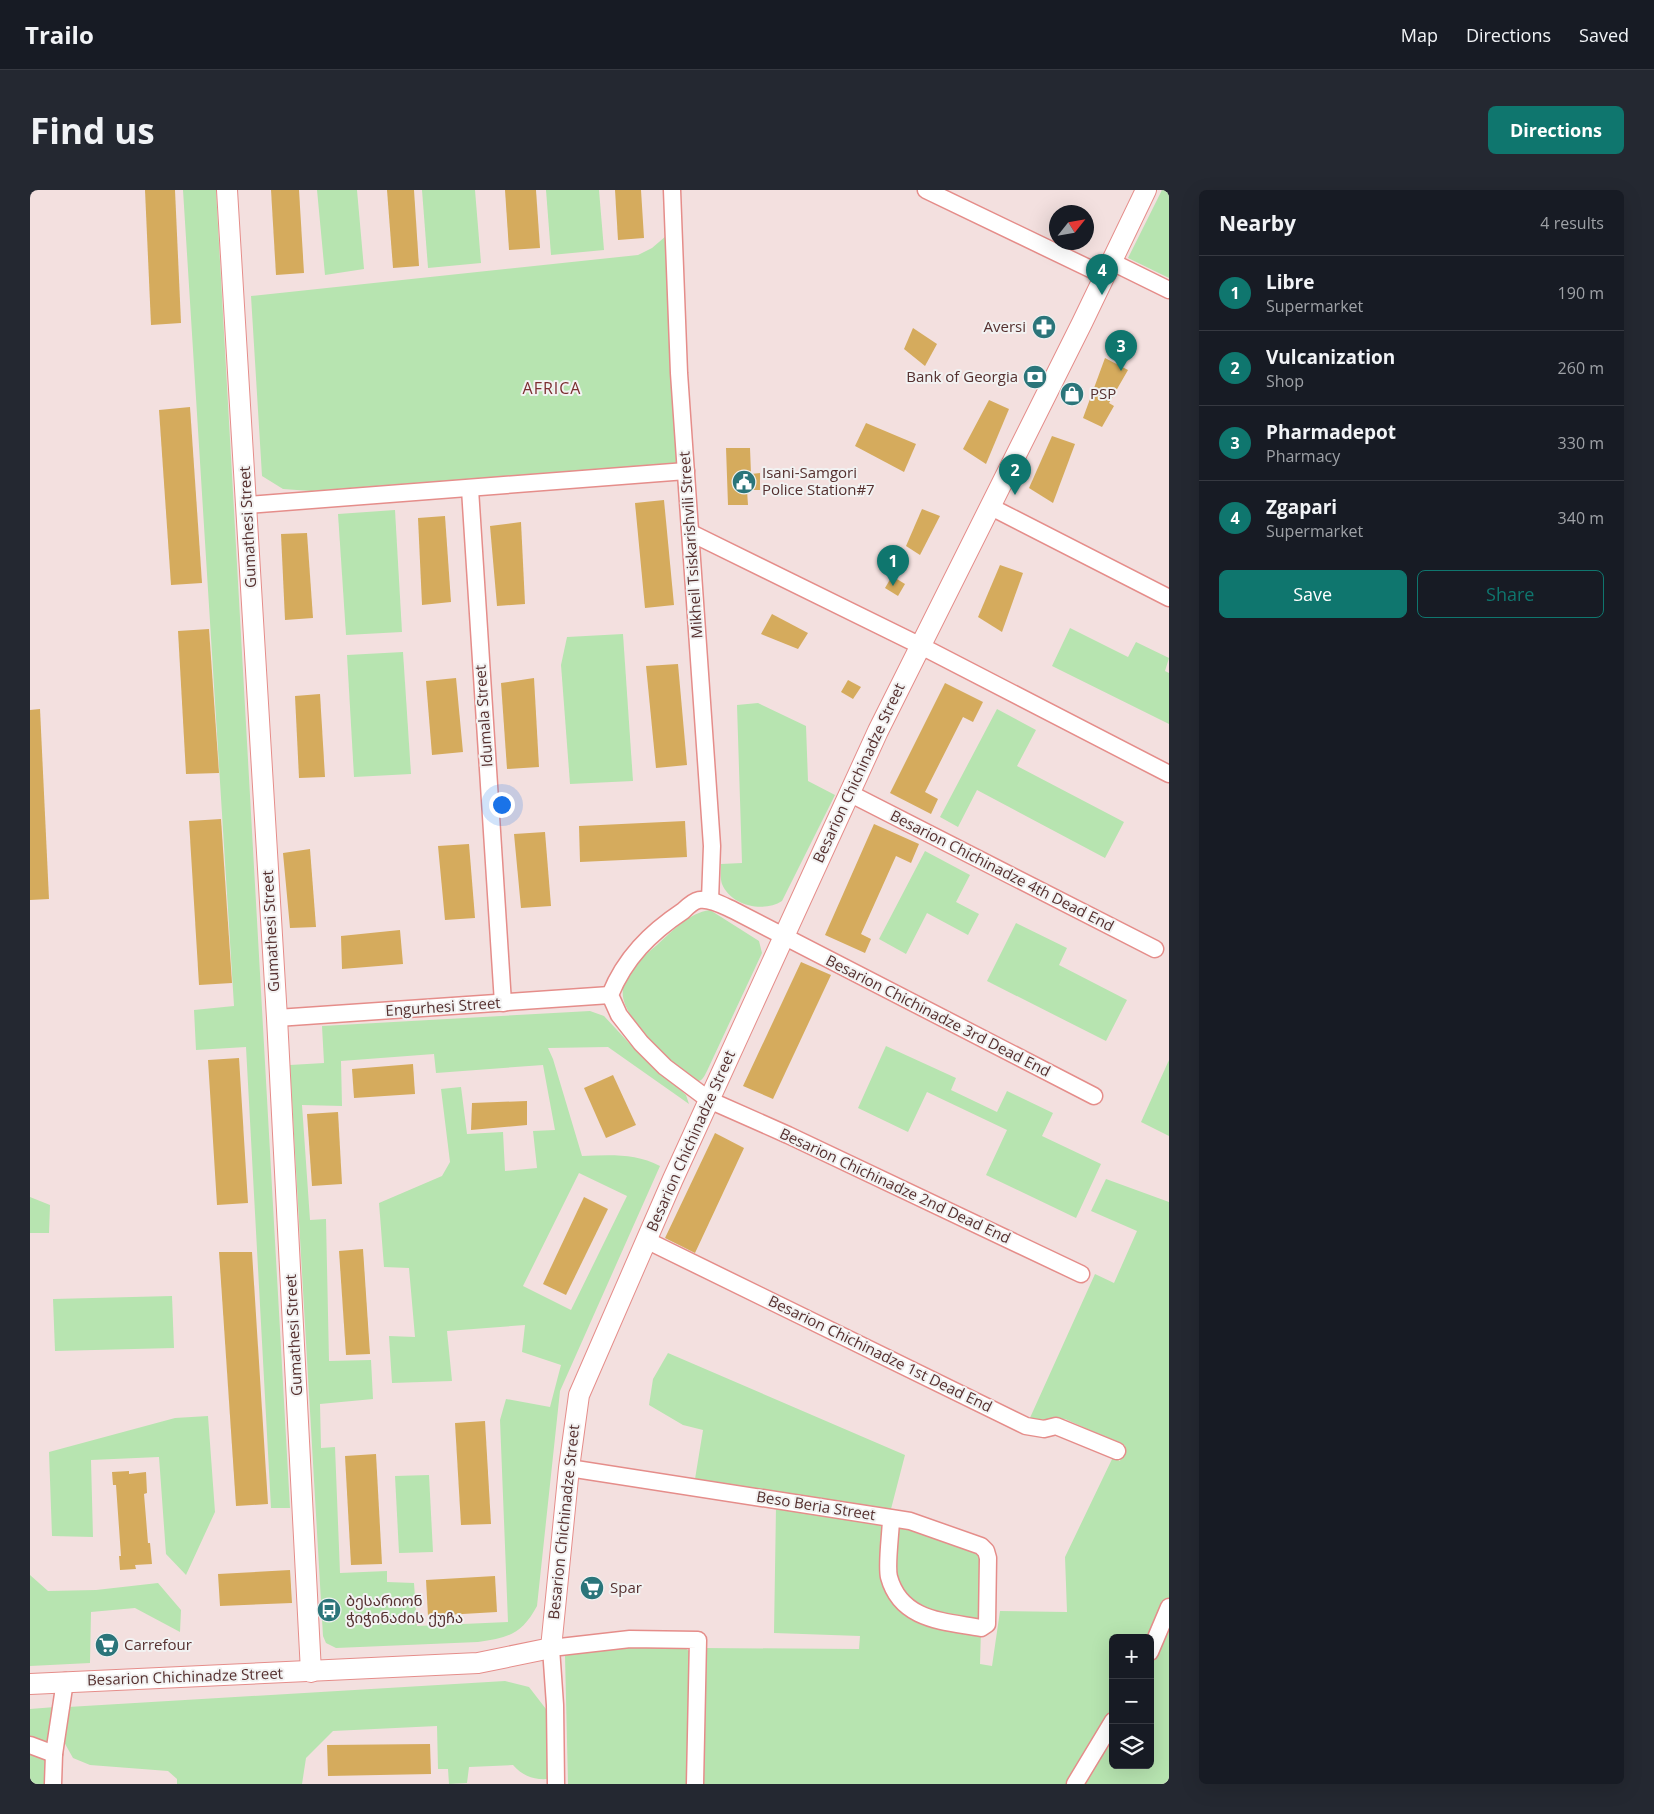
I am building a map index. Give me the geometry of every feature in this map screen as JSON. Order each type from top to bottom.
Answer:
[{"type":"street","name":"Gumathesi Street","points":[[227,190],[277,1018],[311,1672]]},
{"type":"street","name":"Mikheil Tsiskarishvili Street","points":[[672,190],[674,299],[712,837],[710,900]]},
{"type":"street","points":[[926,190],[1108,269],[1169,290]]},
{"type":"street","name":"Besarion Chichinadze Street","points":[[30,1684],[478,1663],[551,1648],[569,1468],[579,1395],[646,1240],[849,793],[1146,190]]},
{"type":"street","points":[[246,505],[686,471]]},
{"type":"street","name":"Idumala Street","points":[[470,489],[503,1003]]},
{"type":"street","points":[[990,507],[1169,598]]},
{"type":"street","points":[[691,533],[921,646],[1169,774]]},
{"type":"street","name":"Besarion Chichinadze 4th Dead End","points":[[849,793],[1155,949]]},
{"type":"street","points":[[709,1100],[665,1067],[641,1043],[619,1015],[610,995],[618,976],[632,954],[649,936],[698,900],[710,900],[782,937]]},
{"type":"street","name":"Besarion Chichinadze 3rd Dead End","points":[[782,937],[1094,1096]]},
{"type":"street","name":"Engurhesi Street","points":[[277,1018],[610,995]]},
{"type":"street","name":"Besarion Chichinadze 2nd Dead End","points":[[709,1100],[788,1135],[1081,1274]]},
{"type":"street","name":"Besarion Chichinadze 1st Dead End","points":[[646,1240],[1026,1426],[1044,1429],[1056,1426],[1117,1451]]},
{"type":"street","name":"Beso Beria Street","points":[[569,1468],[892,1518],[910,1521],[981,1546],[986,1551],[987,1624],[981,1628],[920,1616],[902,1601],[889,1576],[892,1518]]},
{"type":"street","points":[[1154,1643],[1169,1607]]},
{"type":"street","points":[[556,1784],[555,1705],[551,1648],[630,1639],[698,1640],[695,1784]]},
{"type":"street","points":[[52,1784],[54,1754],[65,1681]]},
{"type":"street","points":[[1075,1784],[1111,1724]]},
{"type":"street","points":[[30,1745],[54,1754]]},
{"type":"green space","points":[[183,190],[216,190],[290,1508],[271,1508],[246,1047],[196,1050],[194,1010],[234,1006]]},
{"type":"green space","points":[[317,190],[357,190],[364,269],[325,275]]},
{"type":"green space","points":[[422,190],[475,190],[481,263],[428,268]]},
{"type":"green space","points":[[546,190],[599,190],[604,250],[551,255]]},
{"type":"green space","points":[[1162,190],[1169,190],[1169,278],[1128,258]]},
{"type":"green space","points":[[666,236],[678,463],[311,491],[283,489],[262,476],[251,296],[638,255],[652,248]]},
{"type":"green space","points":[[395,510],[402,632],[346,635],[338,514]]},
{"type":"green space","points":[[1070,628],[1128,657],[1136,642],[1169,658],[1165,671],[1169,673],[1169,724],[1052,666]]},
{"type":"green space","points":[[623,634],[633,781],[570,784],[561,665],[567,637]]},
{"type":"green space","points":[[403,652],[411,774],[354,777],[347,655]]},
{"type":"green space","points":[[758,703],[806,726],[808,781],[835,795],[782,901],[775,905],[757,907],[740,902],[726,892],[721,879],[721,864],[742,863],[737,705]]},
{"type":"green space","points":[[997,709],[1036,730],[1017,766],[1124,822],[1105,858],[977,790],[958,827],[940,817]]},
{"type":"green space","points":[[925,851],[970,875],[956,902],[979,914],[968,935],[927,913],[906,954],[879,939]]},
{"type":"green space","points":[[710,910],[759,941],[762,953],[706,1074],[701,1080],[692,1081],[660,1051],[629,1013],[624,1000],[623,989],[631,969],[641,959],[688,919]]},
{"type":"green space","points":[[1016,923],[1067,948],[1059,965],[1127,1000],[1106,1041],[987,981]]},
{"type":"green space","points":[[590,1011],[604,1016],[630,1044],[686,1095],[689,1104],[608,1047],[548,1048],[582,1156],[612,1155],[632,1157],[660,1166],[560,1391],[537,1606],[520,1629],[498,1639],[478,1642],[336,1648],[326,1643],[323,1636],[290,1065],[324,1063],[322,1026]],"holes":[[[434,1054],[436,1073],[543,1065],[555,1130],[533,1131],[537,1168],[505,1171],[503,1132],[467,1134],[461,1087],[441,1089],[450,1162],[442,1176],[379,1203],[384,1267],[409,1268],[415,1337],[389,1336],[392,1383],[452,1381],[447,1331],[525,1325],[522,1352],[561,1365],[550,1407],[506,1399],[500,1420],[508,1622],[417,1626],[414,1583],[387,1582],[387,1571],[340,1573],[335,1447],[321,1448],[320,1404],[373,1399],[371,1360],[329,1361],[326,1219],[310,1220],[302,1105],[342,1106],[341,1061]],[[579,1173],[627,1196],[571,1310],[523,1286]]]},
{"type":"green space","points":[[886,1046],[956,1078],[951,1090],[997,1112],[1007,1091],[1053,1113],[1042,1136],[1101,1164],[1076,1218],[986,1175],[1007,1130],[927,1092],[908,1132],[858,1108]]},
{"type":"green space","points":[[1169,1060],[1169,1136],[1141,1122]]},
{"type":"green space","points":[[1106,1179],[1169,1202],[1169,1598],[1153,1634],[1109,1634],[1109,1717],[1068,1784],[700,1784],[704,1648],[859,1649],[860,1636],[774,1633],[776,1507],[903,1525],[980,1554],[983,1559],[980,1664],[992,1666],[1000,1611],[1067,1612],[1065,1557],[1113,1457],[1120,1461],[1125,1446],[1065,1419],[1029,1420],[1095,1274],[1114,1283],[1137,1231],[1091,1211]]},
{"type":"green space","points":[[30,1197],[50,1205],[49,1233],[30,1233]]},
{"type":"green space","points":[[172,1296],[174,1348],[55,1351],[53,1299]]},
{"type":"green space","points":[[668,1353],[905,1455],[891,1509],[695,1479],[703,1430],[683,1425],[649,1405],[653,1379]]},
{"type":"green space","points":[[208,1416],[215,1512],[186,1575],[166,1554],[159,1457],[91,1460],[93,1537],[52,1536],[49,1452],[175,1418]]},
{"type":"green space","points":[[429,1475],[433,1552],[399,1553],[395,1476]]},
{"type":"green space","points":[[30,1575],[48,1591],[96,1590],[158,1583],[181,1610],[180,1632],[135,1608],[91,1612],[90,1663],[30,1666]]},
{"type":"green space","points":[[1169,1622],[1169,1784],[1079,1784],[1109,1734],[1109,1769],[1154,1769],[1154,1654]]},
{"type":"green space","points":[[682,1646],[689,1651],[687,1784],[568,1784],[565,1656],[576,1649]]},
{"type":"green space","points":[[505,1681],[529,1687],[546,1709],[548,1779],[538,1779],[529,1776],[513,1765],[469,1767],[467,1783],[449,1784],[448,1769],[438,1769],[437,1726],[333,1731],[306,1758],[302,1784],[177,1784],[177,1779],[168,1771],[90,1765],[73,1758],[64,1742],[68,1707]]},
{"type":"green space","points":[[55,1707],[48,1746],[30,1739],[30,1709]]},
{"type":"green space","points":[[30,1750],[48,1757],[47,1784],[30,1784]]},
{"type":"building","points":[[145,190],[175,190],[181,323],[151,325]]},
{"type":"building","points":[[271,190],[299,190],[304,273],[276,275]]},
{"type":"building","points":[[387,190],[414,190],[419,266],[393,268]]},
{"type":"building","points":[[505,190],[536,190],[540,248],[509,250]]},
{"type":"building","points":[[615,190],[641,190],[644,238],[618,240]]},
{"type":"building","points":[[913,328],[937,344],[925,366],[904,349]]},
{"type":"building","points":[[1105,358],[1128,370],[1109,403],[1114,406],[1102,427],[1083,418]]},
{"type":"building","points":[[989,400],[1009,409],[986,464],[963,449]]},
{"type":"building","points":[[190,407],[202,583],[171,585],[159,410]]},
{"type":"building","points":[[866,423],[916,444],[904,472],[855,446]]},
{"type":"building","points":[[1052,436],[1075,444],[1053,503],[1029,488]]},
{"type":"building","name":"Isani-Samgori Police Station#7","points":[[726,448],[750,448],[751,474],[760,473],[760,490],[747,490],[748,505],[728,505]]},
{"type":"building","points":[[664,500],[674,605],[645,608],[635,503]]},
{"type":"building","points":[[922,509],[940,516],[920,555],[906,546]]},
{"type":"building","points":[[445,516],[451,602],[422,605],[418,518]]},
{"type":"building","points":[[521,522],[525,604],[497,606],[490,526]]},
{"type":"building","points":[[307,533],[313,618],[285,620],[281,534]]},
{"type":"building","points":[[1000,565],[1023,573],[1002,632],[978,617]]},
{"type":"building","points":[[892,576],[905,584],[898,596],[885,588]]},
{"type":"building","points":[[772,614],[808,633],[798,649],[761,634]]},
{"type":"building","points":[[209,629],[219,773],[186,774],[178,631]]},
{"type":"building","points":[[678,664],[687,765],[656,768],[646,666]]},
{"type":"building","points":[[456,678],[463,752],[432,755],[426,681]]},
{"type":"building","points":[[534,678],[539,767],[507,769],[501,683]]},
{"type":"building","points":[[848,680],[861,687],[853,699],[841,692]]},
{"type":"building","points":[[945,683],[983,702],[973,722],[963,717],[925,792],[938,799],[931,814],[890,793]]},
{"type":"building","points":[[320,694],[325,777],[299,778],[295,696]]},
{"type":"building","points":[[40,709],[49,899],[30,900],[30,710]]},
{"type":"building","points":[[221,819],[232,983],[199,985],[189,821]]},
{"type":"building","points":[[685,821],[687,857],[580,862],[579,826]]},
{"type":"building","points":[[874,824],[919,844],[911,863],[896,856],[861,934],[871,939],[865,953],[825,935]]},
{"type":"building","points":[[545,832],[551,906],[521,908],[514,834]]},
{"type":"building","points":[[469,844],[475,918],[445,920],[438,846]]},
{"type":"building","points":[[310,849],[316,927],[290,928],[283,853]]},
{"type":"building","points":[[400,930],[403,964],[342,969],[341,936]]},
{"type":"building","points":[[801,962],[831,975],[773,1099],[743,1086]]},
{"type":"building","points":[[239,1058],[248,1203],[217,1205],[208,1060]]},
{"type":"building","points":[[413,1064],[415,1094],[354,1098],[352,1069]]},
{"type":"building","points":[[613,1075],[636,1125],[606,1138],[584,1088]]},
{"type":"building","points":[[527,1101],[527,1125],[471,1130],[472,1103]]},
{"type":"building","points":[[338,1112],[342,1184],[312,1186],[307,1114]]},
{"type":"building","points":[[715,1133],[744,1148],[695,1253],[665,1238]]},
{"type":"building","points":[[584,1197],[608,1209],[566,1295],[543,1284]]},
{"type":"building","points":[[363,1249],[370,1354],[346,1355],[339,1251]]},
{"type":"building","points":[[219,1252],[252,1252],[268,1504],[236,1506]]},
{"type":"building","points":[[485,1421],[491,1524],[461,1525],[455,1423]]},
{"type":"building","points":[[376,1454],[382,1564],[351,1565],[345,1456]]},
{"type":"building","points":[[129,1471],[129,1474],[146,1472],[147,1493],[144,1494],[148,1543],[150,1543],[152,1564],[135,1565],[136,1569],[120,1570],[119,1556],[121,1556],[116,1485],[113,1485],[112,1472]]},
{"type":"building","points":[[290,1570],[292,1603],[220,1606],[218,1574]]},
{"type":"building","points":[[495,1576],[497,1612],[428,1616],[426,1580]]},
{"type":"building","points":[[430,1744],[431,1774],[328,1776],[327,1745]]},
{"type":"place","name":"Zgapari","points":[[1102,295]]},
{"type":"place","name":"Aversi","points":[[1044,327]]},
{"type":"place","name":"Pharmadepot","points":[[1121,371]]},
{"type":"place","name":"Bank of Georgia","points":[[1035,377]]},
{"type":"place","name":"PSP","points":[[1072,394]]},
{"type":"place","name":"Isani-Samgori Police Station#7","points":[[744,482]]},
{"type":"place","name":"Vulcanization","points":[[1015,495]]},
{"type":"place","name":"Libre","points":[[893,586]]},
{"type":"place","name":"Spar","points":[[592,1588]]},
{"type":"place","name":"ბესარიონ ჭიჭინაძის ქუჩა","points":[[329,1610]]},
{"type":"place","name":"Carrefour","points":[[107,1645]]},
{"type":"district","name":"AFRICA","points":[[552,388]]}]
